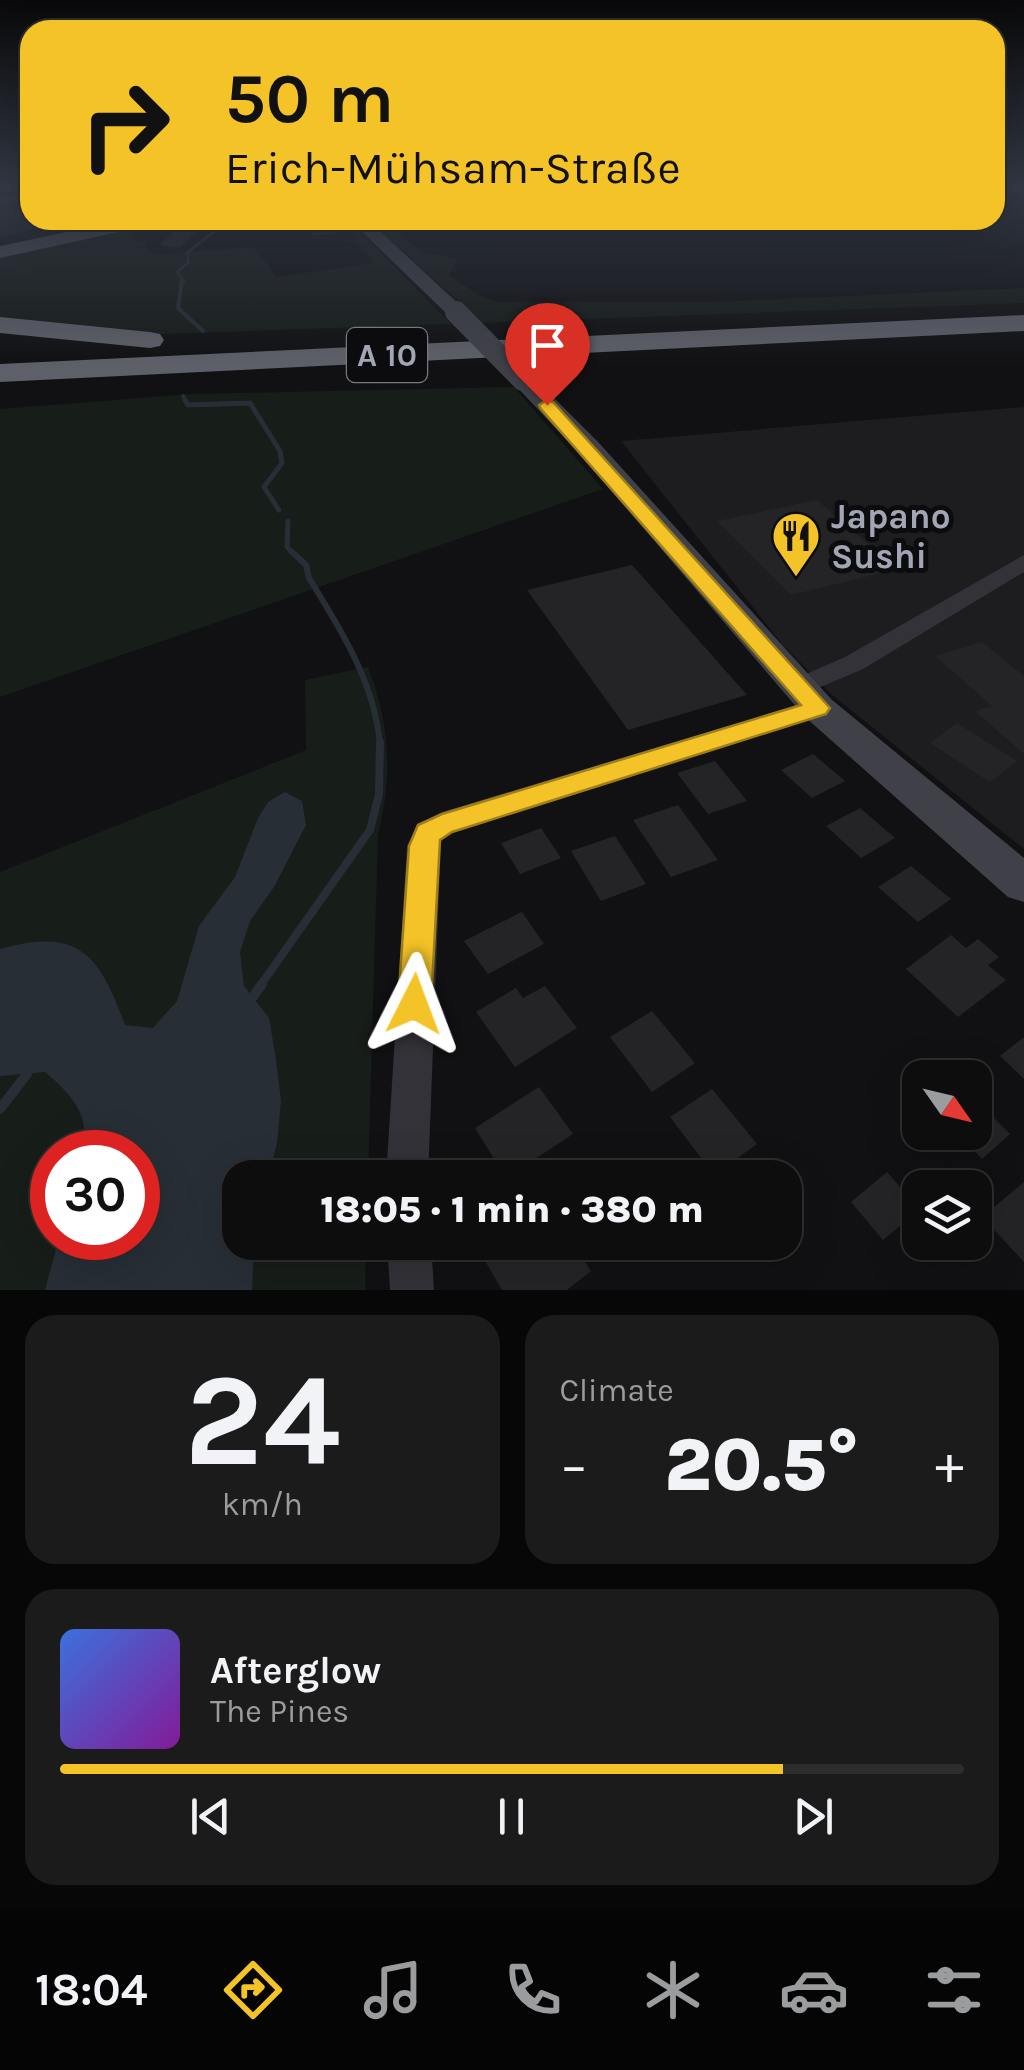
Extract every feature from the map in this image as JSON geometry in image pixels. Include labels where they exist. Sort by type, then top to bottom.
[{"type":"highway","name":"A 10","points":[[0,373],[768,330],[1024,311]]},
{"type":"highway","points":[[0,348],[579,322],[768,330]]},
{"type":"highway","name":"A 10","points":[[0,361],[1024,323]]},
{"type":"highway","points":[[0,325],[150,340]]},
{"type":"highway","points":[[0,388],[593,356],[768,330]]},
{"type":"street","points":[[386,246],[589,448],[807,698],[1024,884]]},
{"type":"street","points":[[408,1160],[423,846],[428,833],[442,824],[807,698],[854,663],[1024,562]]},
{"type":"street","points":[[410,1260],[412,1290]]},
{"type":"shaded area","points":[[39,246],[145,246],[158,254],[255,247],[276,277],[374,263],[360,246],[374,246],[451,324],[135,335],[0,322],[0,254]]},
{"type":"shaded area","points":[[397,246],[414,246],[421,252],[458,258],[449,275],[480,296],[497,302],[716,302],[1024,288],[1024,303],[477,323],[465,307]]},
{"type":"shaded area","points":[[514,387],[603,489],[0,697],[0,409],[192,394]]},
{"type":"shaded area","points":[[1024,407],[1024,849],[832,695],[782,644],[621,441]]},
{"type":"shaded area","points":[[368,667],[381,708],[387,750],[386,792],[378,834],[368,1160],[222,1160],[222,1260],[366,1260],[365,1290],[0,1290],[0,872],[306,750],[305,680]]},
{"type":"shaded area","points":[[285,792],[302,801],[306,825],[274,887],[250,921],[240,952],[244,986],[269,1018],[281,1101],[272,1160],[222,1160],[222,1260],[253,1260],[252,1290],[45,1290],[53,1260],[160,1260],[160,1130],[84,1130],[71,1097],[45,1072],[0,1076],[0,949],[49,942],[82,952],[106,980],[125,1025],[153,1028],[177,1001],[199,926],[235,877],[268,802]]},
{"type":"building","points":[[817,500],[898,569],[791,595],[717,521]]},
{"type":"building","points":[[632,565],[747,695],[628,730],[527,590]]},
{"type":"building","points":[[982,642],[1024,676],[1024,754],[975,711],[992,706],[935,656]]},
{"type":"building","points":[[957,723],[1017,761],[990,782],[930,743]]},
{"type":"building","points":[[813,754],[845,781],[812,798],[781,770]]},
{"type":"building","points":[[715,761],[747,801],[708,814],[677,773]]},
{"type":"building","points":[[678,805],[718,860],[671,877],[633,820]]},
{"type":"building","points":[[860,808],[895,838],[861,858],[826,826]]},
{"type":"building","points":[[541,828],[561,858],[520,874],[501,843]]},
{"type":"building","points":[[615,836],[646,884],[601,901],[571,851]]},
{"type":"building","points":[[911,866],[951,899],[918,922],[878,887]]},
{"type":"building","points":[[522,912],[544,944],[488,974],[464,941]]},
{"type":"building","points":[[951,935],[966,948],[978,939],[999,957],[988,965],[1006,980],[958,1017],[906,969]]},
{"type":"building","points":[[545,986],[577,1028],[515,1067],[476,1012],[516,988],[523,998]]},
{"type":"building","points":[[652,1011],[695,1063],[652,1092],[610,1037]]},
{"type":"building","points":[[1024,1037],[1024,1079],[1000,1056]]},
{"type":"building","points":[[539,1087],[573,1134],[533,1160],[495,1160],[475,1128]]},
{"type":"building","points":[[712,1089],[757,1144],[735,1160],[703,1160],[670,1117]]},
{"type":"building","points":[[992,1116],[1010,1134],[982,1159],[974,1150],[992,1150]]},
{"type":"building","points":[[887,1172],[902,1189],[902,1224],[883,1240],[851,1202]]},
{"type":"building","points":[[1024,1182],[1024,1262],[992,1228],[992,1209]]},
{"type":"building","points":[[584,1260],[591,1271],[567,1290],[502,1290],[485,1261]]},
{"type":"waterway","points":[[184,282],[177,272],[188,263],[188,252],[195,246]]},
{"type":"waterway","points":[[182,280],[178,308],[203,331]]},
{"type":"waterway","points":[[183,396],[185,400]]},
{"type":"waterway","points":[[185,400],[188,405],[250,403],[280,451],[282,463],[264,487],[279,510]]},
{"type":"waterway","points":[[288,521],[287,547],[291,551]]},
{"type":"waterway","points":[[291,551],[306,565],[309,578],[355,658],[371,700],[380,745]]},
{"type":"waterway","points":[[291,551],[294,554]]},
{"type":"waterway","points":[[260,986],[370,830],[379,794],[380,745]]},
{"type":"waterway","points":[[253,997],[262,984]]},
{"type":"waterway","points":[[0,1109],[27,1074]]},
{"type":"place","name":"Japano Sushi","points":[[796,578]]},
{"type":"route","points":[[414,1004],[423,846],[428,833],[442,824],[818,708],[547,405]]}]
